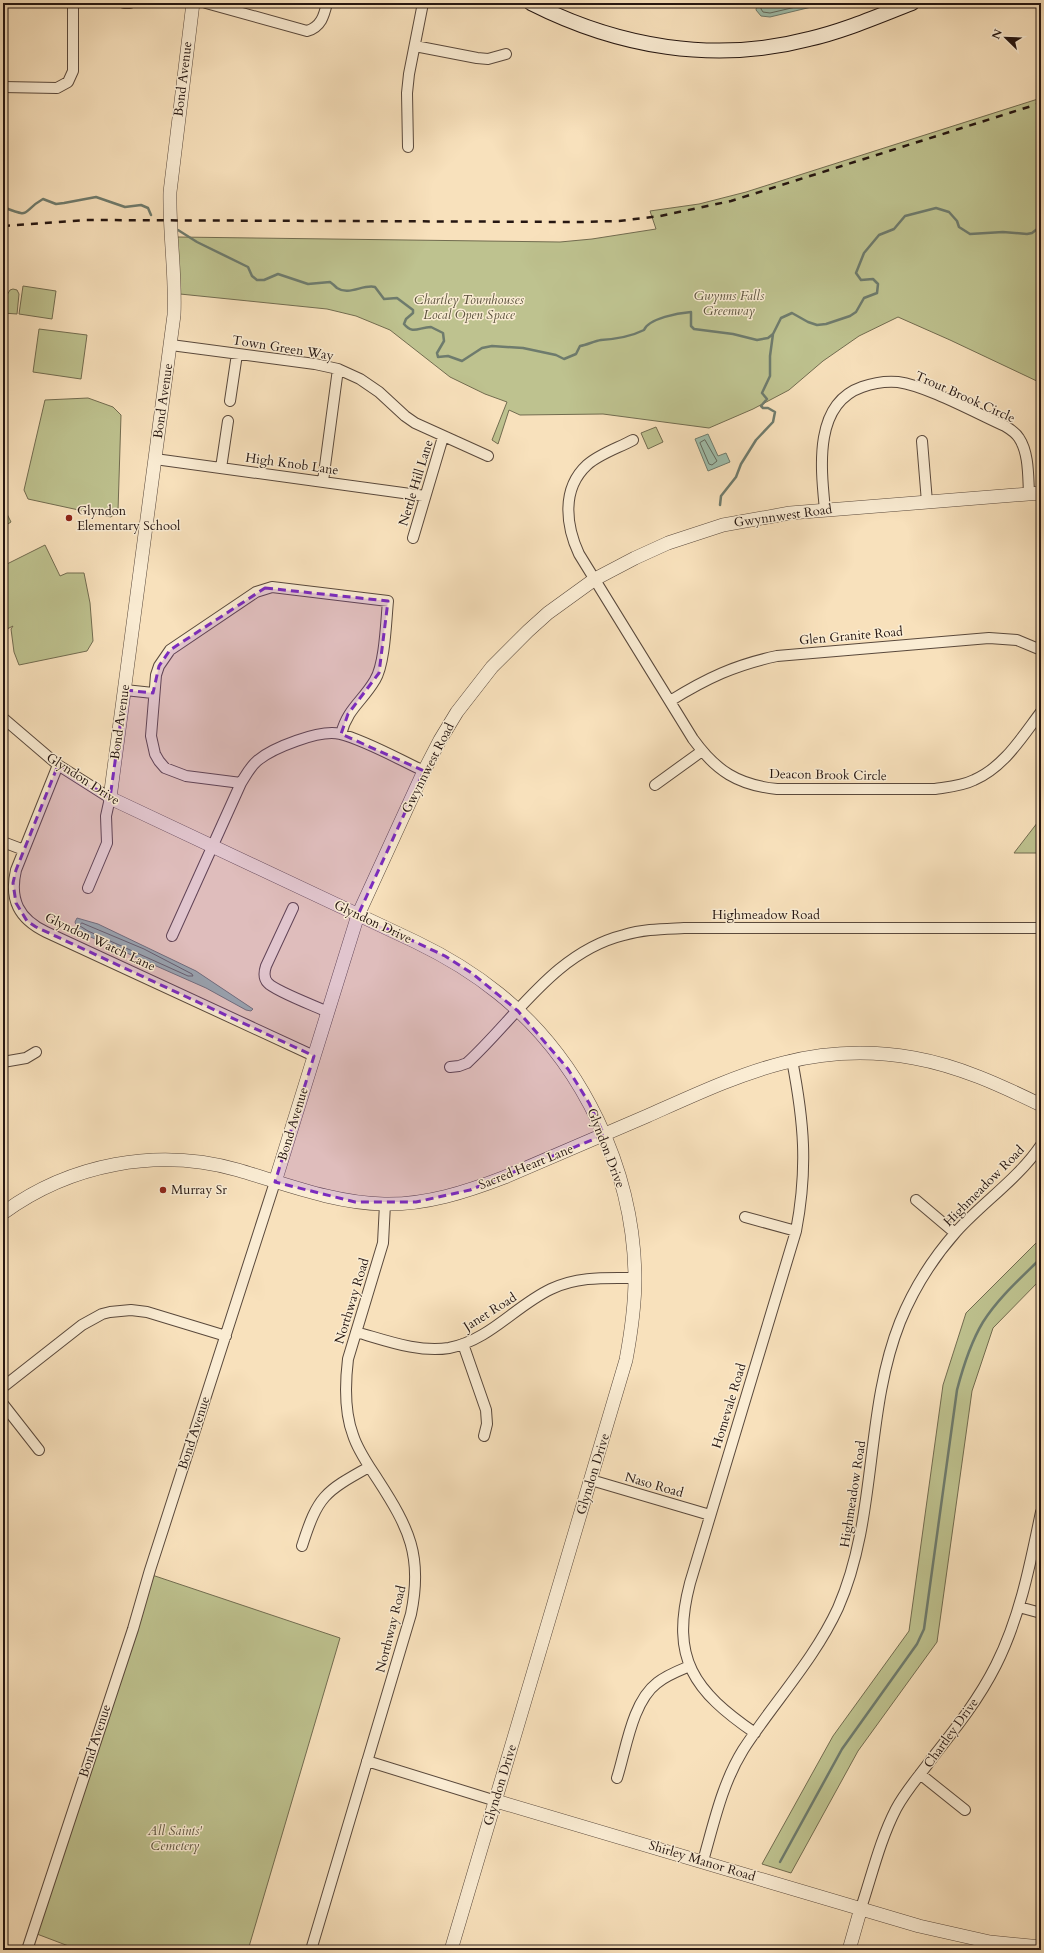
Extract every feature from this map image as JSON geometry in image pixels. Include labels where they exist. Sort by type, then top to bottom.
[{"type":"main road","points":[[531,3],[579,25],[626,40],[654,46],[700,51],[750,50],[809,40],[856,25],[912,3]]},
{"type":"street","points":[[3,88],[57,88],[68,82],[73,72],[73,3]]},
{"type":"street","points":[[124,3],[130,3]]},
{"type":"street","name":"Bond Avenue","points":[[110,798],[170,345],[175,285],[170,192],[193,3]]},
{"type":"street","points":[[206,3],[307,31],[320,24],[327,3]]},
{"type":"street","points":[[408,147],[407,94],[409,74],[423,3]]},
{"type":"street","points":[[415,46],[478,58],[493,58],[506,54]]},
{"type":"street","name":"Town Green Way","points":[[170,345],[338,369],[369,384],[405,416],[443,437],[488,456]]},
{"type":"street","points":[[230,401],[237,354]]},
{"type":"street","points":[[323,481],[338,369]]},
{"type":"street","name":"Trout Brook Circle","points":[[825,510],[822,458],[826,430],[833,412],[846,396],[856,389],[871,384],[890,382],[909,385],[933,394],[1005,426],[1013,432],[1019,438],[1023,448],[1035,493]]},
{"type":"street","points":[[221,468],[228,421]]},
{"type":"street","name":"Nettle Hill Lane","points":[[413,538],[443,437]]},
{"type":"street","name":"Deacon Brook Circle","points":[[633,440],[587,465],[574,482],[571,491],[568,515],[569,528],[579,554],[702,751],[728,776],[760,788],[777,789],[935,789],[957,786],[974,780],[990,771],[1002,761],[1041,712]]},
{"type":"street","points":[[922,441],[927,502]]},
{"type":"street","name":"High Knob Lane","points":[[155,459],[425,496]]},
{"type":"street","name":"Gwynnwest Road","points":[[358,915],[424,771],[457,712],[497,662],[548,613],[595,579],[635,558],[693,534],[759,517],[825,510],[1035,493]]},
{"type":"street","points":[[241,783],[186,776],[165,768],[159,761],[152,746],[153,693],[159,666],[170,650],[256,592],[272,587],[388,602],[379,673],[348,714],[340,734]]},
{"type":"street","name":"Glen Granite Road","points":[[670,701],[704,680],[725,671],[752,661],[777,656],[990,638],[1017,640],[1041,650]]},
{"type":"street","points":[[125,690],[153,693]]},
{"type":"street","name":"Glyndon Drive","points":[[3,718],[58,765],[110,798],[445,956],[473,974],[518,1011],[543,1037],[568,1069],[589,1103],[604,1135],[623,1192],[629,1223],[635,1278],[631,1331],[626,1360],[451,1950]]},
{"type":"street","points":[[172,936],[241,783],[250,767],[270,752],[293,742],[324,734],[340,734],[424,771]]},
{"type":"street","points":[[655,785],[702,751]]},
{"type":"street","name":"Glyndon Watch Lane","points":[[58,765],[15,876],[13,893],[21,912],[27,921],[36,927],[314,1056]]},
{"type":"street","points":[[88,888],[107,843],[106,816],[110,798]]},
{"type":"street","points":[[3,842],[24,850]]},
{"type":"street","points":[[293,908],[266,966],[264,972],[265,979],[273,987],[328,1012]]},
{"type":"street","name":"Bond Avenue","points":[[27,1950],[133,1630],[150,1570],[275,1182],[358,915]]},
{"type":"street","name":"Highmeadow Road","points":[[450,1067],[467,1063],[544,982],[574,958],[606,940],[642,931],[684,928],[1041,928]]},
{"type":"street","points":[[3,1062],[26,1058],[36,1052]]},
{"type":"street","name":"Sacred Heart Lane","points":[[3,1213],[28,1196],[61,1180],[93,1169],[137,1161],[198,1162],[237,1170],[330,1197],[385,1204],[416,1202],[470,1190],[604,1135],[747,1073],[792,1060],[830,1054],[857,1053],[914,1058],[973,1074],[1041,1105]]},
{"type":"street","name":"Homevale Road","points":[[755,1733],[715,1703],[697,1680],[690,1666],[684,1630],[685,1602],[796,1231],[803,1182],[804,1132],[802,1110],[792,1060]]},
{"type":"street","name":"Highmeadow Road","points":[[703,1861],[726,1785],[743,1751],[819,1643],[841,1599],[861,1538],[882,1389],[892,1346],[900,1322],[920,1282],[955,1233],[1019,1172],[1041,1145]]},
{"type":"street","points":[[916,1200],[955,1233]]},
{"type":"street","name":"Northway Road","points":[[311,1950],[411,1614],[416,1580],[412,1546],[408,1531],[353,1435],[347,1407],[346,1376],[348,1359],[383,1243],[385,1204]]},
{"type":"street","points":[[745,1217],[796,1231]]},
{"type":"street","name":"Janet Road","points":[[356,1332],[418,1348],[448,1348],[463,1344],[490,1330],[535,1298],[556,1286],[583,1279],[635,1278]]},
{"type":"street","points":[[3,1387],[82,1325],[102,1314],[110,1312],[131,1310],[147,1312],[226,1336]]},
{"type":"street","points":[[463,1344],[486,1410],[487,1424],[484,1436]]},
{"type":"street","points":[[3,1404],[38,1450]]},
{"type":"street","points":[[302,1546],[311,1518],[324,1496],[339,1484],[370,1467]]},
{"type":"street","name":"Naso Road","points":[[591,1480],[710,1515]]},
{"type":"street","name":"Chartley Drive","points":[[850,1950],[861,1908],[889,1825],[896,1809],[920,1774],[963,1719],[980,1694],[1007,1642],[1028,1576],[1041,1512]]},
{"type":"street","points":[[1019,1607],[1041,1613]]},
{"type":"street","points":[[617,1778],[635,1717],[646,1693],[656,1683],[669,1674],[690,1666]]},
{"type":"street","name":"Shirley Manor Road","points":[[367,1762],[960,1936],[1041,1947]]},
{"type":"street","points":[[920,1774],[965,1810]]},
{"type":"highlighted area","points":[[265,588],[388,601],[379,673],[348,714],[341,734],[424,771],[358,915],[445,956],[473,974],[518,1011],[568,1069],[589,1103],[604,1135],[470,1190],[416,1202],[355,1202],[275,1182],[314,1056],[36,927],[27,921],[16,903],[13,883],[16,870],[58,765],[110,798],[125,690],[153,693],[159,666],[170,650]]},
{"type":"green space","name":"Gwynns Falls Greenway","points":[[1041,98],[1041,383],[898,317],[859,336],[823,361],[789,390],[753,409],[709,428],[603,414],[520,415],[509,410],[498,444],[492,440],[507,402],[485,394],[450,377],[390,330],[356,316],[327,309],[180,294],[177,237],[560,242],[592,239],[656,229],[650,211],[699,204],[746,192]]},
{"type":"green space","points":[[23,286],[56,291],[52,319],[19,314]]},
{"type":"green space","points":[[10,290],[17,290],[19,294],[17,314],[3,313],[3,294],[7,295]]},
{"type":"green space","points":[[39,329],[87,335],[81,379],[33,372]]},
{"type":"green space","points":[[88,398],[113,407],[121,415],[118,511],[111,517],[28,499],[24,490],[45,400]]},
{"type":"green space","points":[[656,427],[663,442],[648,449],[641,433]]},
{"type":"green space","points":[[3,506],[11,522],[3,527]]},
{"type":"green space","points":[[45,545],[60,576],[67,573],[84,573],[90,603],[93,641],[87,651],[19,665],[14,652],[11,629],[13,626],[3,631],[3,566]]},
{"type":"green space","points":[[1041,818],[1041,853],[1014,853]]},
{"type":"green space","points":[[1041,1238],[1041,1279],[993,1328],[972,1391],[937,1642],[858,1751],[791,1873],[762,1864],[833,1736],[909,1631],[943,1385],[966,1313]]},
{"type":"green space","name":"All Saints' Cemetery","points":[[152,1575],[340,1638],[248,1950],[79,1950],[37,1934]]},
{"type":"water","points":[[757,3],[828,3],[770,17],[761,16],[756,10]]},
{"type":"water","points":[[708,434],[718,456],[726,453],[730,462],[708,471],[695,439]]},
{"type":"water","points":[[77,918],[98,924],[196,971],[253,1009],[251,1011],[246,1010],[206,988],[86,935],[77,928],[75,922]]},
{"type":"waterway","points":[[3,207],[23,213],[43,199],[56,204],[96,197],[125,207],[141,205],[148,208],[151,215]]},
{"type":"waterway","points":[[178,230],[197,242],[248,267],[252,276],[257,280],[264,280],[278,274],[308,284],[330,282],[337,288],[346,291],[366,287],[375,287],[384,299],[397,298],[413,310],[413,313],[406,319],[404,324],[407,327],[413,330],[431,327],[443,333],[444,341],[437,353],[438,357],[448,356],[462,361],[482,348],[492,346],[523,348],[556,355],[564,359],[576,354],[580,346],[598,341],[628,336],[644,330],[652,322],[658,319],[691,312],[691,326],[694,329],[733,334],[757,340],[768,338],[773,334],[781,318],[792,313],[817,325],[826,324],[850,316],[856,312],[864,298],[877,293],[878,284],[873,279],[861,280],[856,273],[864,253],[879,235],[894,229],[905,216],[936,208],[949,212],[957,221],[959,227],[970,234],[1003,232],[1027,234],[1032,233],[1041,226]]},
{"type":"waterway","points":[[720,505],[721,496],[736,477],[741,464],[756,440],[773,422],[775,412],[761,406],[767,399],[762,393],[770,376],[770,356],[773,334]]},
{"type":"waterway","points":[[780,1862],[842,1749],[917,1644],[924,1629],[957,1390],[962,1372],[975,1338],[989,1313],[1010,1288],[1041,1258]]},
{"type":"railway","points":[[3,226],[85,220],[619,221],[660,216],[731,201],[1041,103]]},
{"type":"place","name":"Glyndon Elementary School","points":[[69,518]]},
{"type":"place","name":"Murray Sr","points":[[163,1190]]},
{"type":"park label","name":"Chartley Townhouses Local Open Space","points":[[469,308]]}]
